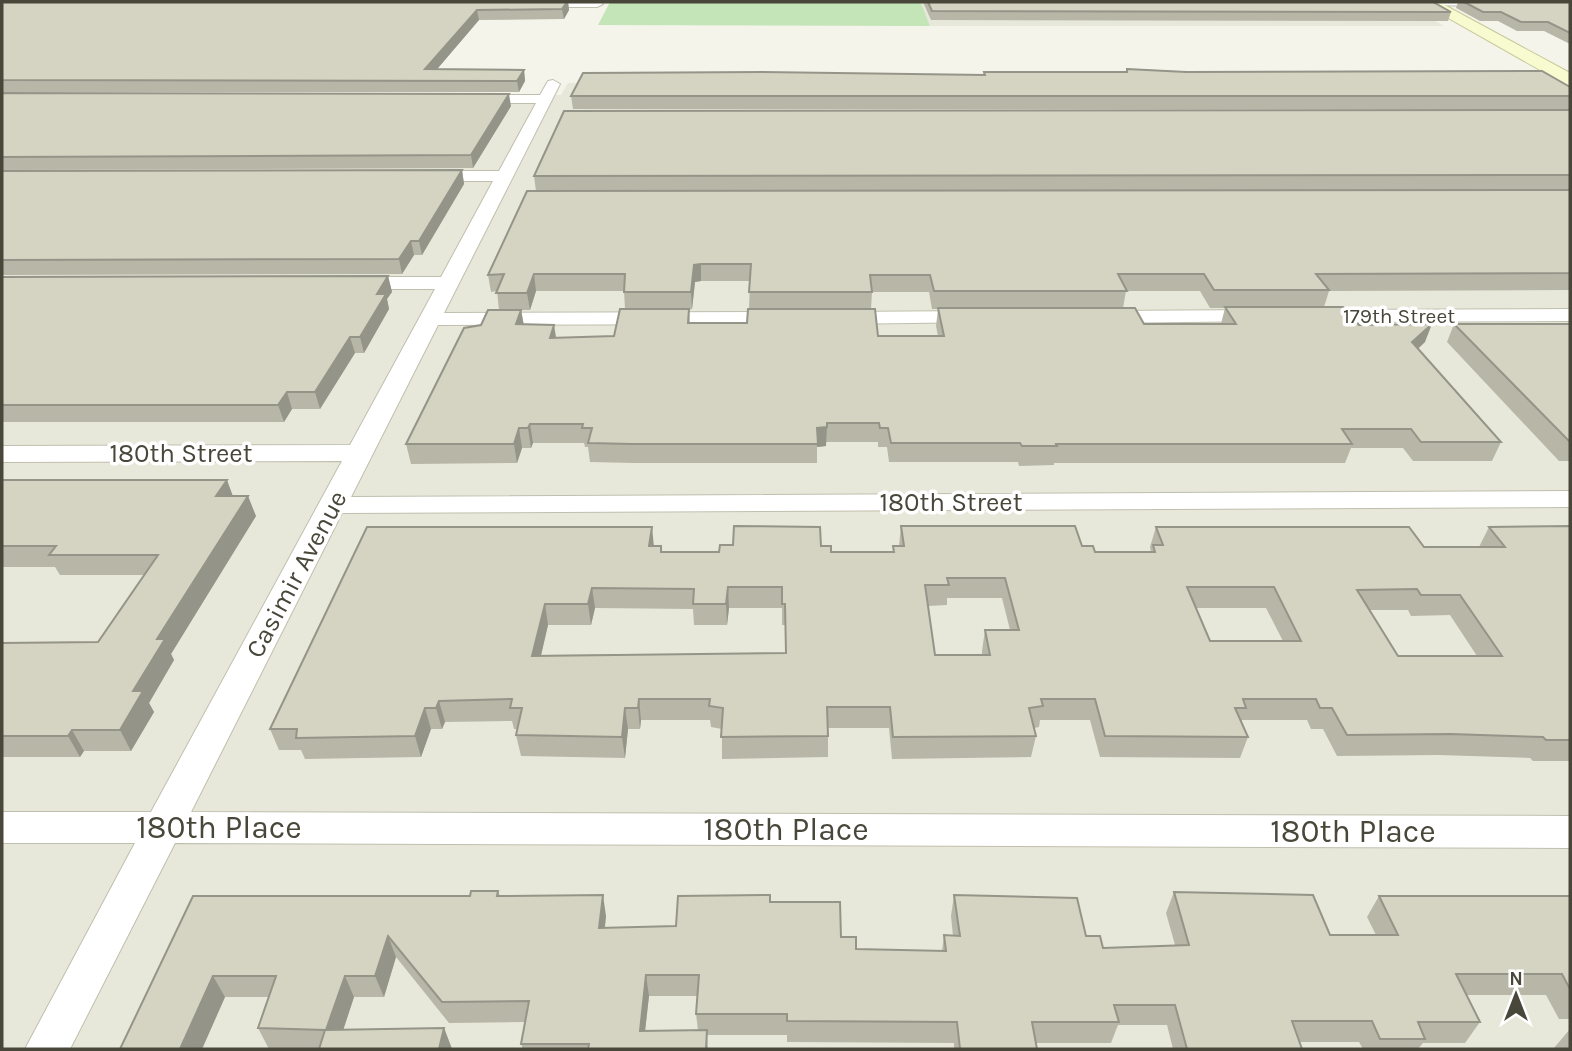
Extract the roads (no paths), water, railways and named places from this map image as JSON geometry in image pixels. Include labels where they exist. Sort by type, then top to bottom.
[{"type":"main road","points":[[1429,2],[1570,81]]},
{"type":"street","points":[[1356,2],[1570,3]]},
{"type":"street","points":[[514,4],[595,6]]},
{"type":"street","name":"Casimir Avenue","points":[[47,1049],[449,283],[502,191],[546,104],[462,99]]},
{"type":"street","points":[[407,176],[502,191]]},
{"type":"street","points":[[337,283],[449,283]]},
{"type":"street","name":"179th Street","points":[[1084,317],[1570,315]]},
{"type":"street","points":[[430,319],[1000,317]]},
{"type":"street","name":"180th Street","points":[[2,454],[360,453]]},
{"type":"street","name":"180th Street","points":[[332,505],[1570,499]]},
{"type":"street","name":"180th Place","points":[[2,827],[1570,832]]}]
